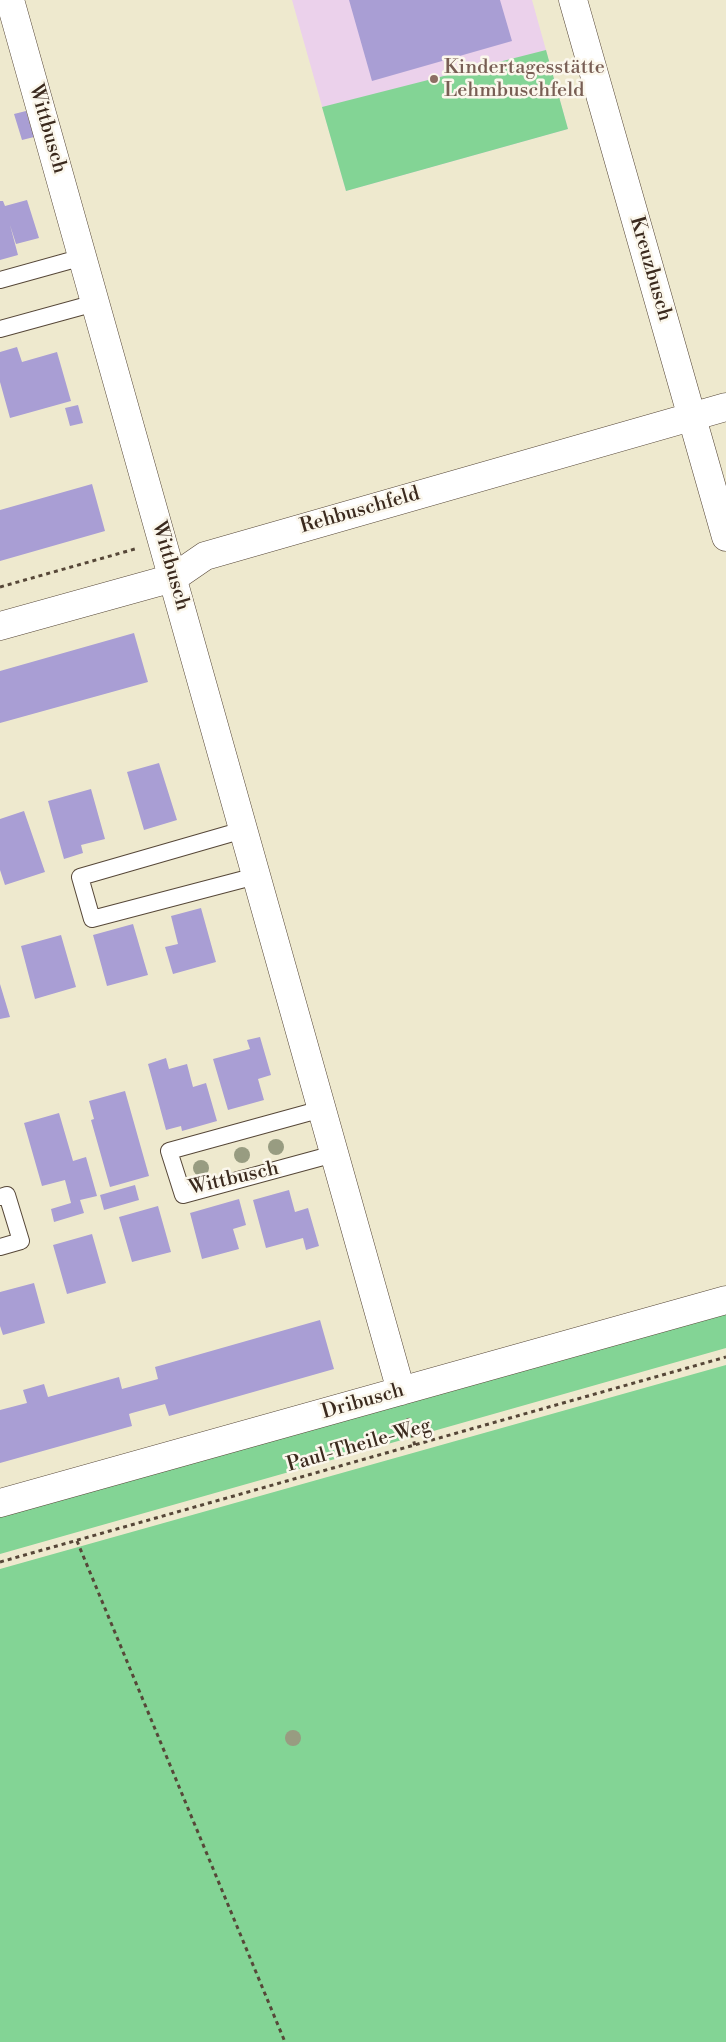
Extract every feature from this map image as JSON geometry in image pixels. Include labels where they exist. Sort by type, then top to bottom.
[{"type":"street","name":"Kreuzbusch","points":[[573,0],[726,538]]},
{"type":"street","name":"Wittbusch","points":[[9,2],[96,303],[401,1391]]},
{"type":"street","name":"Rehbuschfeld","points":[[0,626],[173,578],[205,556],[726,407]]},
{"type":"street","name":"Dribusch","points":[[0,1503],[726,1300]]},
{"type":"lane","points":[[0,280],[83,257]]},
{"type":"lane","points":[[0,329],[96,303]]},
{"type":"lane","points":[[244,830],[80,877],[92,918],[256,876]]},
{"type":"lane","name":"Wittbusch","points":[[322,1109],[170,1151],[183,1195],[334,1154]]},
{"type":"lane","points":[[0,1197],[7,1195],[21,1241],[0,1247]]},
{"type":"path","points":[[0,587],[162,541]]},
{"type":"path","name":"Paul-Theile-Weg","points":[[0,1562],[726,1357]]},
{"type":"path","points":[[77,1541],[285,2042]]},
{"type":"shaded area","name":"Kindertagesstätte Lehmbuschfeld","points":[[292,0],[532,0],[568,129],[346,191]]},
{"type":"green space","points":[[546,50],[568,129],[346,191],[322,107]]},
{"type":"green space","points":[[726,1314],[726,1348],[0,1554],[0,1517]]},
{"type":"green space","points":[[726,1365],[726,2042],[0,2042],[0,1569]]},
{"type":"building","points":[[349,0],[500,0],[512,41],[372,81]]},
{"type":"building","points":[[26,111],[34,137],[22,140],[14,114]]},
{"type":"building","points":[[27,200],[39,238],[16,244],[10,225],[18,255],[0,260],[0,201],[3,201],[5,206]]},
{"type":"building","points":[[17,347],[22,362],[57,352],[71,401],[10,418],[0,382],[0,352]]},
{"type":"building","points":[[78,405],[83,423],[70,426],[65,408]]},
{"type":"building","points":[[92,484],[105,531],[0,561],[0,510]]},
{"type":"building","points":[[134,633],[148,682],[0,723],[0,671]]},
{"type":"building","points":[[159,763],[177,820],[144,830],[127,772]]},
{"type":"building","points":[[91,789],[105,839],[81,845],[83,853],[64,859],[48,801]]},
{"type":"building","points":[[24,811],[45,872],[5,885],[0,870],[0,819]]},
{"type":"building","points":[[201,908],[216,962],[173,974],[165,947],[178,944],[171,916]]},
{"type":"building","points":[[133,924],[148,975],[107,986],[93,935]]},
{"type":"building","points":[[61,935],[76,987],[35,999],[21,946]]},
{"type":"building","points":[[0,984],[10,1017],[0,1019]]},
{"type":"building","points":[[260,1037],[271,1075],[258,1079],[264,1100],[228,1110],[213,1059],[250,1049],[247,1040]]},
{"type":"building","points":[[166,1058],[169,1069],[187,1064],[193,1087],[206,1083],[217,1121],[182,1131],[181,1126],[166,1130],[148,1064]]},
{"type":"building","points":[[125,1091],[149,1176],[110,1187],[91,1120],[94,1119],[89,1101]]},
{"type":"building","points":[[59,1113],[73,1161],[86,1157],[97,1196],[80,1200],[84,1213],[54,1222],[51,1209],[71,1203],[65,1180],[42,1186],[24,1123]]},
{"type":"building","points":[[135,1185],[139,1200],[104,1210],[100,1195]]},
{"type":"building","points":[[289,1190],[295,1212],[308,1208],[319,1246],[306,1250],[303,1238],[266,1248],[253,1200]]},
{"type":"building","points":[[239,1199],[246,1225],[233,1229],[239,1249],[202,1259],[190,1213]]},
{"type":"building","points":[[158,1206],[171,1252],[132,1262],[119,1217]]},
{"type":"building","points":[[92,1234],[106,1283],[67,1294],[53,1245]]},
{"type":"building","points":[[34,1283],[45,1323],[3,1335],[0,1326],[0,1292]]},
{"type":"building","points":[[320,1320],[334,1369],[169,1416],[165,1404],[132,1413],[129,1414],[132,1426],[0,1463],[0,1410],[27,1403],[23,1390],[44,1384],[48,1397],[119,1377],[122,1389],[158,1379],[155,1367]]},
{"type":"place","name":"Kindertagesstätte Lehmbuschfeld","points":[[434,79]]}]
